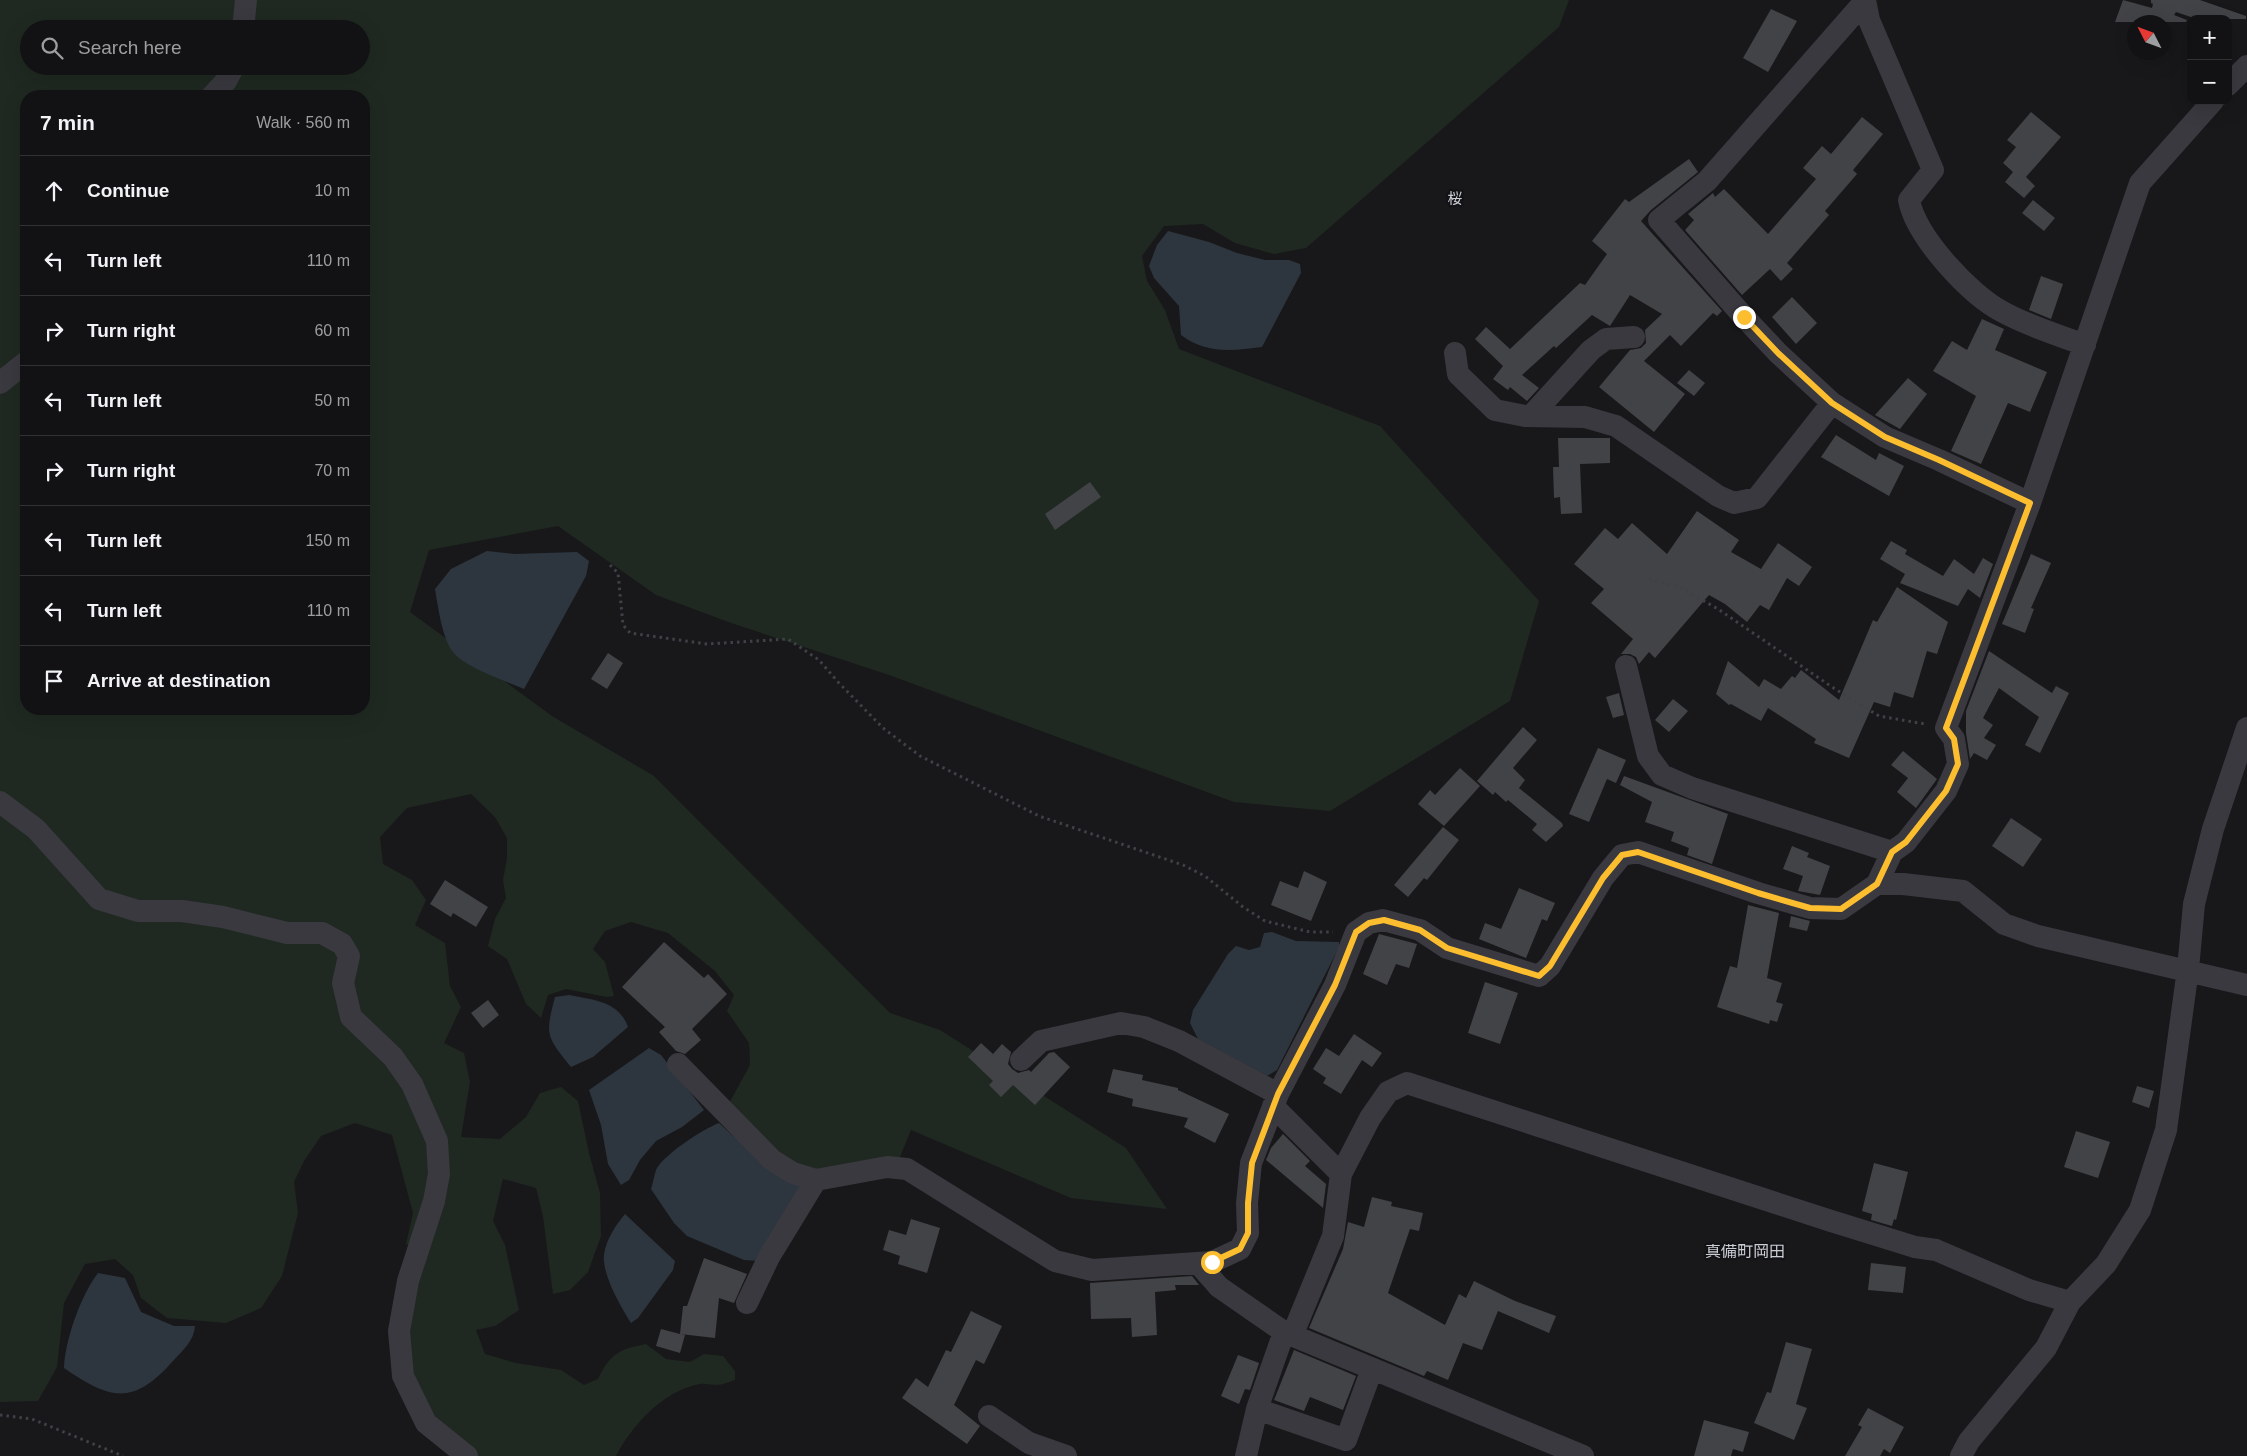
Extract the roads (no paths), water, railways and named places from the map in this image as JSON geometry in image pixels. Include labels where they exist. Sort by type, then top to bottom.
[{"type":"street","points":[[244,20],[246,0]]},
{"type":"street","points":[[1865,0],[1869,20],[1933,170],[1908,200],[1911,212],[1928,239],[1958,277],[2002,312],[2085,345]]},
{"type":"street","points":[[1865,0],[1707,181],[1659,220],[1751,324],[1832,403],[1885,437],[2030,503]]},
{"type":"street","points":[[2232,81],[2247,66]]},
{"type":"street","points":[[218,90],[229,75]]},
{"type":"street","points":[[678,1064],[772,1160],[794,1173],[816,1180],[887,1167],[907,1169],[1056,1261],[1092,1270],[1212,1262],[1240,1249],[1248,1233],[1248,1203],[1252,1163],[1275,1100],[1335,985],[1356,932],[1369,923],[1384,920],[1420,930],[1447,948],[1539,976],[1550,966],[1603,878],[1622,855],[1638,852],[1758,893],[1810,908],[1841,909],[1877,884],[1892,852],[1906,842],[1946,791],[1958,764],[1954,739],[1946,728],[2030,503],[2140,183],[2209,105]]},
{"type":"street","points":[[1531,416],[1591,350],[1606,339],[1634,337]]},
{"type":"street","points":[[1456,354],[1458,374],[1495,410],[1531,416],[1585,417],[1616,426],[1718,496],[1734,503],[1757,498],[1832,403]]},
{"type":"street","points":[[0,383],[20,367]]},
{"type":"street","points":[[1626,666],[1648,756],[1662,775],[1692,788],[1892,852]]},
{"type":"street","points":[[1962,1456],[1968,1441],[2046,1348],[2070,1302],[2106,1264],[2140,1210],[2166,1130],[2188,969],[2194,904],[2213,829],[2247,728]]},
{"type":"street","points":[[0,802],[36,829],[99,899],[138,911],[182,911],[223,917],[287,933],[322,933],[342,944],[349,956],[343,983],[351,1017],[393,1057],[412,1084],[437,1141],[439,1174],[434,1201],[408,1281],[399,1331],[403,1376],[426,1423],[466,1456]]},
{"type":"street","points":[[1877,884],[1903,884],[1962,891],[2004,924],[2038,936],[2188,969],[2247,985]]},
{"type":"street","points":[[1021,1060],[1041,1041],[1121,1023],[1144,1027],[1180,1041],[1275,1100],[1341,1174]]},
{"type":"street","points":[[1246,1456],[1256,1409],[1333,1236],[1341,1174],[1370,1118],[1388,1092],[1407,1083],[1828,1220],[1915,1247],[1936,1250],[2029,1290],[2070,1302]]},
{"type":"street","points":[[747,1303],[769,1257],[816,1180]]},
{"type":"street","points":[[1198,1263],[1219,1287],[1288,1334],[1583,1456]]},
{"type":"street","points":[[1256,1409],[1346,1440],[1372,1370]]},
{"type":"street","points":[[989,1416],[1029,1444],[1066,1456]]},
{"type":"district","name":"桜","points":[[1455,198]]},
{"type":"district","name":"真備町岡田","points":[[1745,1251]]}]
